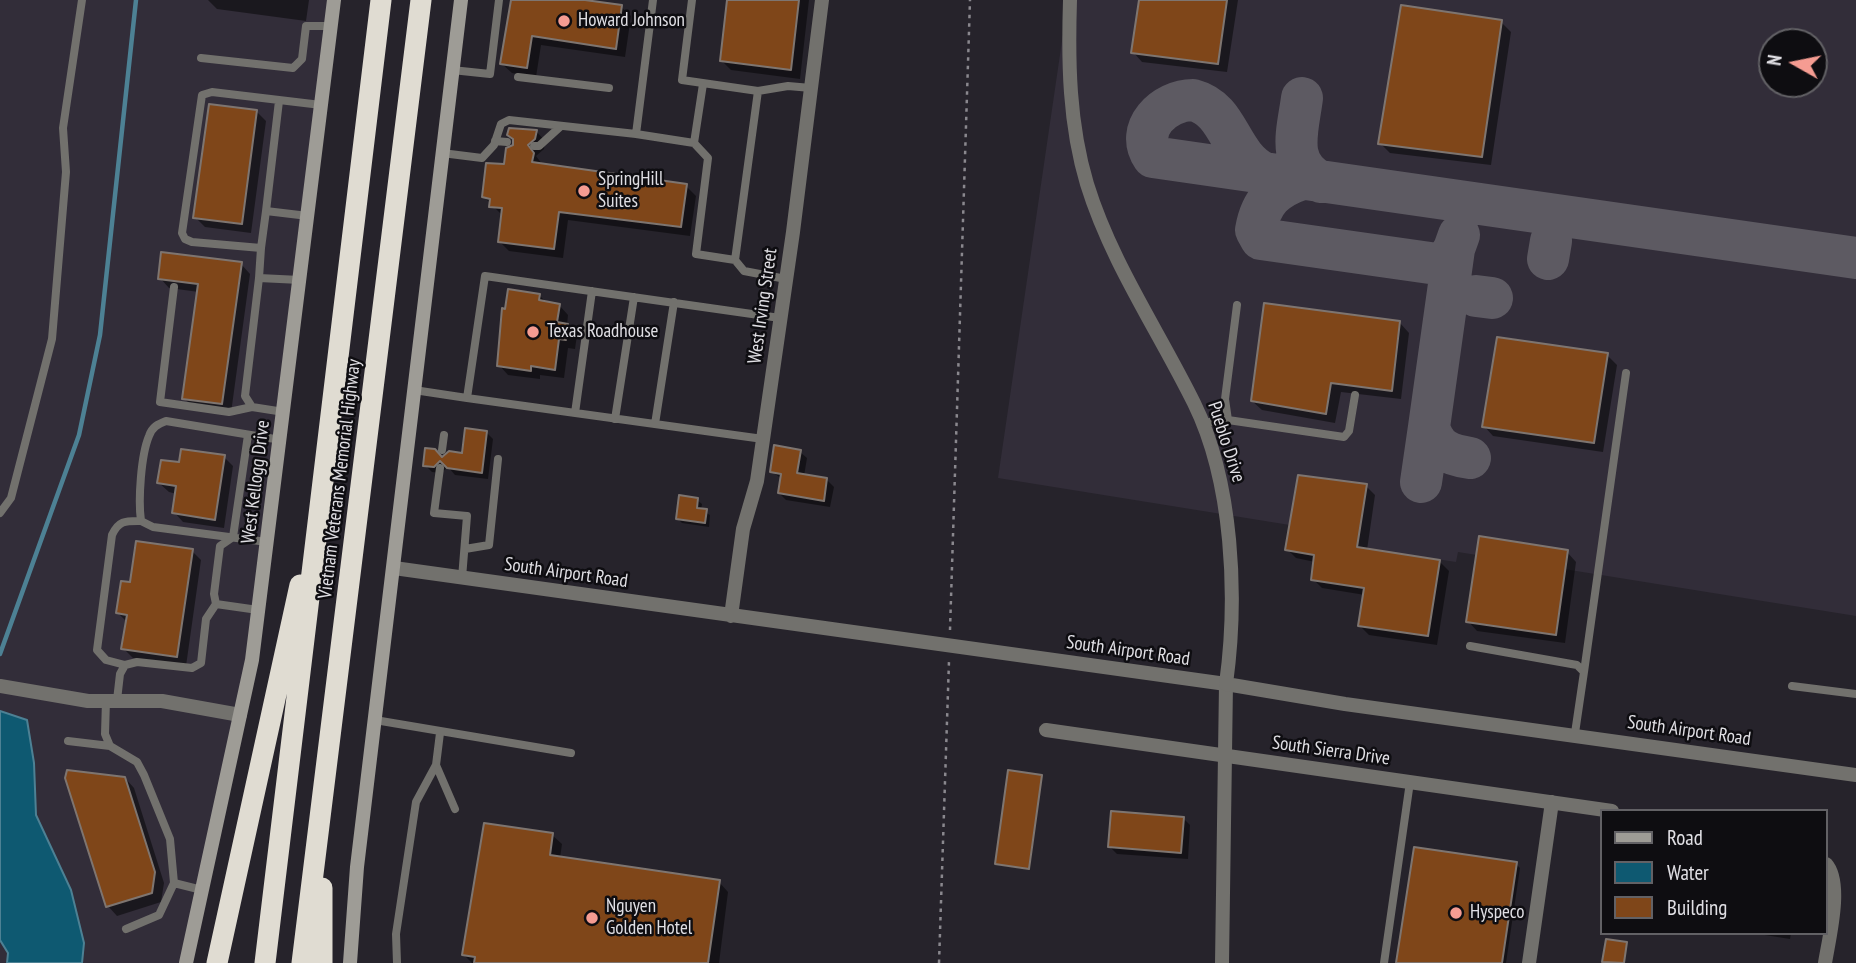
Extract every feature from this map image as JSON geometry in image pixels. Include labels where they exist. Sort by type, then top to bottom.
[{"type":"highway","name":"Vietnam Veterans Memorial Highway","points":[[265,963],[382,0]]},
{"type":"highway","name":"Vietnam Veterans Memorial Highway","points":[[302,963],[421,0]]},
{"type":"highway","points":[[216,963],[328,456]]},
{"type":"highway","points":[[321,819],[322,963]]},
{"type":"main road","name":"West Kellogg Drive","points":[[186,963],[240,715],[258,610],[334,0]]},
{"type":"main road","points":[[350,963],[357,867],[461,0]]},
{"type":"street","name":"West Irving Street","points":[[730,616],[743,529],[757,481],[822,0]]},
{"type":"street","name":"Pueblo Drive","points":[[1070,0],[1072,104],[1076,142],[1087,184],[1111,245],[1195,405],[1222,488],[1231,567],[1226,684],[1222,963]]},
{"type":"street","name":"South Airport Road","points":[[394,568],[1226,684],[1345,704],[1575,733],[1856,775]]},
{"type":"street","points":[[0,686],[88,701],[162,701],[240,715]]},
{"type":"street","name":"South Sierra Drive","points":[[1046,730],[1601,809]]},
{"type":"street","points":[[1529,963],[1552,802]]},
{"type":"street","points":[[1825,963],[1834,894],[1829,867]]},
{"type":"lane","points":[[0,513],[11,498],[52,339],[66,172],[63,128],[82,0]]},
{"type":"lane","points":[[452,70],[494,74],[499,0]]},
{"type":"lane","points":[[636,134],[653,0]]},
{"type":"lane","points":[[692,0],[682,80],[758,91],[788,86],[811,88]]},
{"type":"lane","points":[[201,58],[293,68],[302,59],[306,26],[331,26]]},
{"type":"lane","points":[[518,77],[609,88]]},
{"type":"lane","points":[[694,143],[702,84]]},
{"type":"lane","points":[[735,260],[758,91]]},
{"type":"lane","points":[[261,248],[185,239],[182,233],[202,95],[212,92],[321,105]]},
{"type":"lane","points":[[252,407],[245,396],[279,101]]},
{"type":"lane","points":[[442,153],[482,158],[495,141],[501,124],[509,120],[694,143],[708,158],[696,254],[735,260],[744,271],[786,279]]},
{"type":"lane","points":[[534,146],[538,146],[561,126]]},
{"type":"lane","points":[[495,141],[507,142]]},
{"type":"lane","points":[[266,211],[308,216]]},
{"type":"lane","points":[[467,398],[485,276],[780,318]]},
{"type":"lane","points":[[259,278],[300,280]]},
{"type":"lane","points":[[174,287],[160,402],[229,412],[252,407],[284,412]]},
{"type":"lane","points":[[575,413],[592,291]]},
{"type":"lane","points":[[615,419],[634,297]]},
{"type":"lane","points":[[655,424],[674,302]]},
{"type":"lane","points":[[1228,420],[1225,399],[1237,305]]},
{"type":"lane","points":[[1575,733],[1626,373]]},
{"type":"lane","points":[[414,390],[763,439]]},
{"type":"lane","points":[[1201,423],[1228,420],[1344,437],[1349,431],[1355,395]]},
{"type":"lane","points":[[141,521],[139,502],[149,436],[156,425],[166,421],[281,440]]},
{"type":"lane","points":[[248,435],[233,537],[220,546],[214,594],[216,604],[206,619],[201,663],[192,668],[137,662],[125,665],[106,660],[97,650],[112,535],[117,525],[125,521],[141,521],[153,527],[233,537],[268,542]]},
{"type":"lane","points":[[442,450],[444,435]]},
{"type":"lane","points":[[465,549],[489,545],[498,458]]},
{"type":"lane","points":[[440,468],[435,513],[467,516],[462,578]]},
{"type":"lane","points":[[216,604],[258,610]]},
{"type":"lane","points":[[1470,646],[1577,664],[1584,672]]},
{"type":"lane","points":[[110,746],[105,734],[112,700],[125,665]]},
{"type":"lane","points":[[1792,685],[1856,694]]},
{"type":"lane","points":[[375,720],[571,753]]},
{"type":"lane","points":[[397,963],[396,934],[416,802],[436,765],[440,733]]},
{"type":"lane","points":[[68,741],[110,746],[137,762],[170,839],[174,883],[159,915],[126,929]]},
{"type":"lane","points":[[436,765],[455,809]]},
{"type":"lane","points":[[1384,963],[1410,782]]},
{"type":"lane","points":[[174,883],[202,890]]},
{"type":"path","points":[[939,963],[970,0]]},
{"type":"shaded area","points":[[0,0],[332,0],[252,660],[185,963],[0,963]]},
{"type":"shaded area","points":[[1068,0],[1856,0],[1856,616],[1458,552],[1456,562],[1357,547],[1358,536],[998,478]]},
{"type":"water","points":[[0,711],[27,720],[34,763],[36,815],[71,890],[84,943],[82,963],[7,963],[8,953],[0,940]]},
{"type":"building","name":"Howard Johnson","points":[[511,0],[585,0],[622,5],[616,49],[532,36],[527,68],[500,64]]},
{"type":"building","points":[[727,0],[799,0],[791,70],[720,61]]},
{"type":"building","points":[[1139,0],[1227,0],[1218,64],[1131,53]]},
{"type":"building","points":[[1401,5],[1502,20],[1482,157],[1378,144]]},
{"type":"building","points":[[209,104],[257,110],[242,224],[193,218]]},
{"type":"building","name":"SpringHill Suites","points":[[509,128],[537,130],[535,139],[528,145],[534,153],[532,162],[687,184],[681,227],[559,212],[554,249],[498,242],[502,208],[489,207],[490,199],[482,197],[486,163],[504,164],[506,148],[513,145],[513,139],[507,135]]},
{"type":"building","points":[[161,252],[242,262],[222,404],[182,399],[198,284],[158,279]]},
{"type":"building","name":"Texas Roadhouse","points":[[508,289],[540,294],[539,300],[560,304],[557,322],[568,324],[566,340],[559,339],[555,370],[531,366],[531,371],[497,366],[502,308],[505,309]]},
{"type":"building","points":[[1264,303],[1400,321],[1392,391],[1331,383],[1326,414],[1251,401]]},
{"type":"building","points":[[1497,337],[1608,353],[1594,443],[1482,427]]},
{"type":"building","points":[[465,428],[487,431],[482,473],[447,468],[440,461],[434,467],[423,466],[425,448],[435,449],[442,457],[449,451],[462,453]]},
{"type":"building","points":[[774,445],[801,450],[797,473],[827,478],[824,501],[778,493],[781,474],[770,472]]},
{"type":"building","points":[[181,449],[225,455],[215,520],[172,513],[176,486],[157,483],[161,460],[179,462]]},
{"type":"building","points":[[1298,475],[1367,484],[1357,547],[1440,560],[1428,636],[1358,626],[1364,588],[1311,580],[1314,555],[1285,550]]},
{"type":"building","points":[[679,495],[698,498],[697,508],[707,509],[705,523],[676,519]]},
{"type":"building","points":[[1479,536],[1568,550],[1556,635],[1466,622]]},
{"type":"building","points":[[136,541],[193,549],[177,657],[121,649],[127,615],[116,613],[121,581],[130,582]]},
{"type":"building","points":[[67,770],[125,777],[155,872],[152,893],[106,907],[65,778]]},
{"type":"building","points":[[1008,770],[1042,775],[1029,869],[995,864]]},
{"type":"building","points":[[1111,811],[1184,817],[1181,853],[1108,847]]},
{"type":"building","name":"Nguyen Golden Hotel","points":[[484,823],[553,833],[550,855],[720,880],[708,963],[474,963],[475,957],[462,955]]},
{"type":"building","name":"Hyspeco","points":[[1414,847],[1517,862],[1502,963],[1396,963]]},
{"type":"building","points":[[1606,939],[1627,942],[1624,963],[1602,962]]},
{"type":"waterway","points":[[0,654],[79,435],[100,335],[136,0]]},
{"type":"taxiway","points":[[1302,98],[1296,145],[1298,156],[1302,166],[1321,182]]},
{"type":"taxiway","points":[[1264,173],[1153,157],[1148,147],[1150,127],[1155,118],[1172,105],[1193,100],[1215,113],[1243,155],[1264,173],[1856,258]]},
{"type":"taxiway","points":[[1302,179],[1277,191],[1266,203],[1256,230],[1261,239],[1437,264],[1448,259],[1454,249]]},
{"type":"taxiway","points":[[1429,427],[1454,249],[1459,235]]},
{"type":"taxiway","points":[[1548,259],[1551,241]]},
{"type":"taxiway","points":[[1476,296],[1492,298]]},
{"type":"taxiway","points":[[1421,482],[1429,427],[1435,441],[1444,450],[1470,458]]},
{"type":"place","name":"Howard Johnson","points":[[564,21]]},
{"type":"place","name":"SpringHill Suites","points":[[584,191]]},
{"type":"place","name":"Texas Roadhouse","points":[[533,332]]},
{"type":"place","name":"Hyspeco","points":[[1456,913]]},
{"type":"place","name":"Nguyen Golden Hotel","points":[[592,918]]}]
